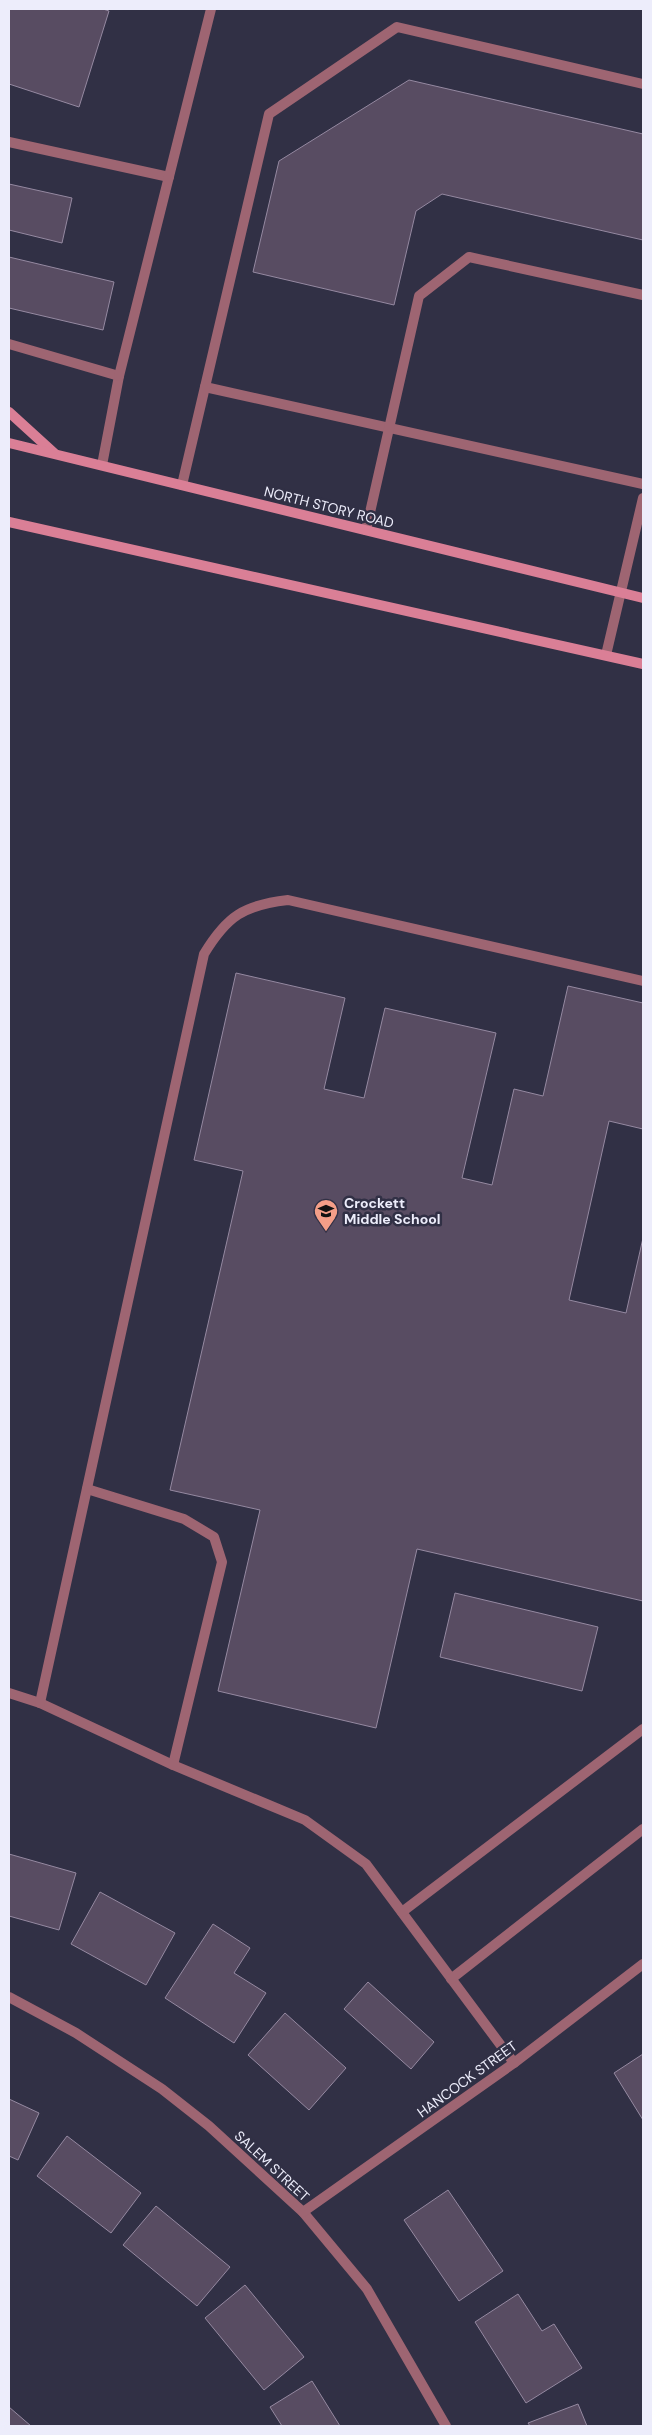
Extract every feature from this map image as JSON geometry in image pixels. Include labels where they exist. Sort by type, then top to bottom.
[{"type":"main road","points":[[9,412],[54,454]]},
{"type":"main road","name":"NORTH STORY ROAD","points":[[9,443],[643,598]]},
{"type":"main road","points":[[9,522],[643,664]]},
{"type":"street","points":[[102,465],[119,376],[211,9]]},
{"type":"street","points":[[182,485],[269,114],[397,27],[643,84]]},
{"type":"street","points":[[9,142],[169,177]]},
{"type":"street","points":[[366,530],[419,296],[469,257],[643,295]]},
{"type":"street","points":[[9,344],[119,376]]},
{"type":"street","points":[[205,387],[643,484]]},
{"type":"street","points":[[606,655],[643,498]]},
{"type":"street","points":[[40,1703],[204,954],[218,931],[238,914],[261,903],[288,900],[643,981]]},
{"type":"street","points":[[87,1488],[184,1519],[214,1537],[222,1562],[174,1765]]},
{"type":"street","points":[[9,1693],[40,1703],[174,1765],[305,1820],[366,1864],[514,2063]]},
{"type":"street","points":[[402,1912],[643,1729]]},
{"type":"street","points":[[451,1979],[643,1829]]},
{"type":"street","name":"HANCOCK STREET","points":[[303,2212],[514,2063],[643,1964]]},
{"type":"street","name":"SALEM STREET","points":[[9,1998],[76,2033],[162,2089],[209,2126],[303,2212],[367,2289],[446,2426]]},
{"type":"building","points":[[9,9],[103,9],[109,11],[79,107],[9,84]]},
{"type":"building","points":[[409,80],[643,134],[643,240],[442,194],[416,211],[394,305],[253,272],[279,161]]},
{"type":"building","points":[[9,184],[72,198],[62,243],[9,230]]},
{"type":"building","points":[[9,257],[114,282],[103,330],[9,308]]},
{"type":"building","points":[[236,973],[345,998],[324,1089],[364,1098],[385,1008],[496,1033],[462,1178],[492,1185],[514,1089],[543,1096],[568,986],[643,1003],[643,1129],[609,1121],[569,1300],[626,1313],[643,1238],[643,1601],[417,1549],[376,1728],[218,1691],[260,1510],[170,1490],[243,1171],[194,1160]]},
{"type":"building","points":[[455,1593],[598,1627],[582,1691],[440,1657]]},
{"type":"building","points":[[9,1854],[76,1873],[59,1930],[9,1916]]},
{"type":"building","points":[[100,1892],[175,1933],[146,1985],[71,1944]]},
{"type":"building","points":[[213,1924],[250,1948],[234,1973],[266,1993],[234,2043],[165,1998]]},
{"type":"building","points":[[368,1982],[434,2042],[411,2069],[344,2009]]},
{"type":"building","points":[[285,2013],[346,2068],[309,2110],[248,2055]]},
{"type":"building","points":[[643,2054],[643,2120],[614,2073]]},
{"type":"building","points":[[9,2099],[39,2113],[18,2160],[9,2156]]},
{"type":"building","points":[[67,2136],[141,2193],[111,2233],[37,2176]]},
{"type":"building","points":[[448,2190],[503,2271],[459,2301],[404,2220]]},
{"type":"building","points":[[156,2206],[230,2267],[197,2306],[123,2245]]},
{"type":"building","points":[[245,2285],[304,2357],[264,2390],[205,2318]]},
{"type":"building","points":[[518,2294],[542,2331],[554,2324],[582,2368],[526,2403],[475,2322]]},
{"type":"building","points":[[312,2381],[340,2426],[282,2426],[270,2407]]},
{"type":"building","points":[[578,2404],[587,2426],[530,2426],[528,2423]]},
{"type":"building","points":[[9,2407],[31,2426],[9,2426]]},
{"type":"place","name":"Crockett Middle School","points":[[326,1232]]}]
